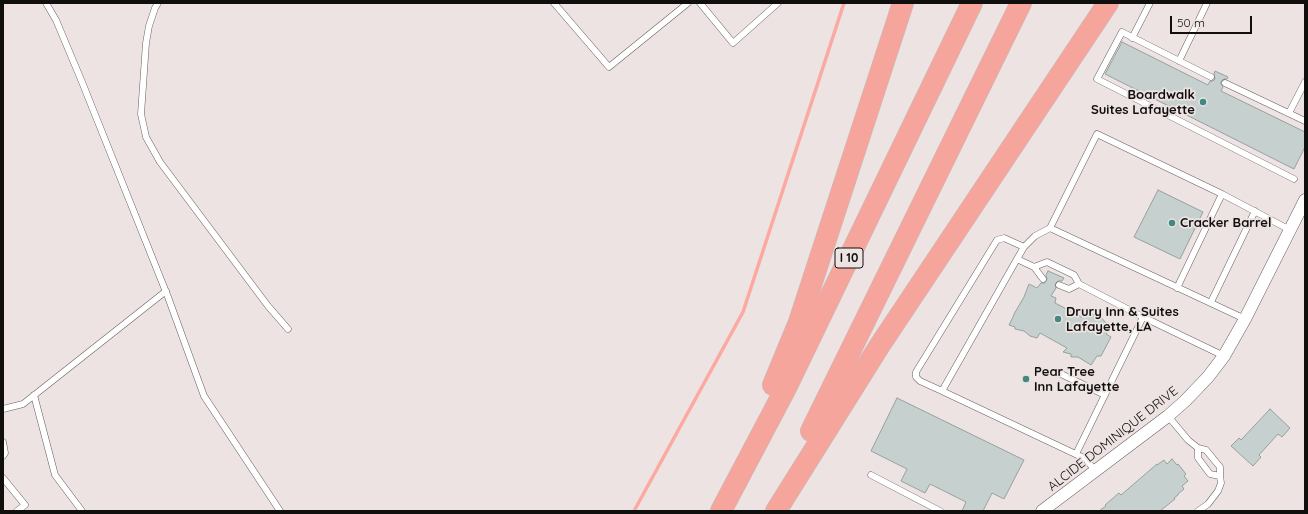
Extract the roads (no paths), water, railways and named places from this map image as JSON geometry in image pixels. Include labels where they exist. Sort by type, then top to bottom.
[{"type":"highway","points":[[717,511],[770,393],[799,322],[903,3]]},
{"type":"highway","name":"I 10","points":[[721,511],[787,386],[972,3]]},
{"type":"highway","points":[[772,511],[1021,3]]},
{"type":"highway","points":[[776,511],[880,345],[1108,3]]},
{"type":"street","name":"ALCIDE DOMINIQUE DRIVE","points":[[1042,511],[1168,416],[1208,377],[1224,356],[1245,319],[1305,200]]},
{"type":"lane","points":[[46,3],[62,34],[166,291],[204,396],[280,511]]},
{"type":"lane","points":[[158,3],[149,26],[146,43],[141,114],[146,137],[160,162],[268,306],[288,329]]},
{"type":"lane","points":[[554,3],[609,67],[688,3]]},
{"type":"lane","points":[[700,3],[733,43],[778,3]]},
{"type":"lane","points":[[1132,38],[1150,3]]},
{"type":"lane","points":[[1179,61],[1207,3]]},
{"type":"lane","points":[[1212,77],[1122,32],[1097,79],[1294,179]]},
{"type":"lane","points":[[1289,113],[1305,82]]},
{"type":"lane","points":[[1225,83],[1305,121]]},
{"type":"lane","points":[[942,390],[1024,248],[1035,236],[1050,228],[1097,134],[1222,194],[1290,230]]},
{"type":"lane","points":[[1177,288],[1222,194]]},
{"type":"lane","points":[[1211,302],[1255,211]]},
{"type":"lane","points":[[1050,228],[1245,319]]},
{"type":"lane","points":[[1024,248],[1004,238],[997,240],[916,372],[916,377],[920,382],[942,390],[1086,459],[1095,471]]},
{"type":"lane","points":[[1017,259],[1034,268],[1043,279]]},
{"type":"lane","points":[[1034,268],[1047,262],[1074,275],[1079,284],[1224,356]]},
{"type":"lane","points":[[1059,285],[1069,289],[1079,284]]},
{"type":"lane","points":[[3,409],[23,404],[166,291]]},
{"type":"lane","points":[[1076,454],[1143,317]]},
{"type":"lane","points":[[1061,374],[1105,395]]},
{"type":"lane","points":[[34,395],[55,475],[82,511]]},
{"type":"lane","points":[[1168,416],[1188,440],[1198,448],[1206,450],[1220,467],[1221,483],[1218,491],[1208,504],[1198,511]]},
{"type":"lane","points":[[3,442],[5,453],[3,456]]},
{"type":"lane","points":[[1198,448],[1198,458],[1210,474],[1220,476]]},
{"type":"lane","points":[[871,475],[940,511]]},
{"type":"lane","points":[[3,478],[25,505],[17,511]]},
{"type":"waterway","points":[[634,511],[743,312],[844,3]]},
{"type":"place","name":"Boardwalk Suites Lafayette","points":[[1203,102]]},
{"type":"place","name":"Cracker Barrel","points":[[1172,223]]},
{"type":"place","name":"Drury Inn & Suites Lafayette, LA","points":[[1058,319]]},
{"type":"place","name":"Pear Tree Inn Lafayette","points":[[1026,379]]}]
